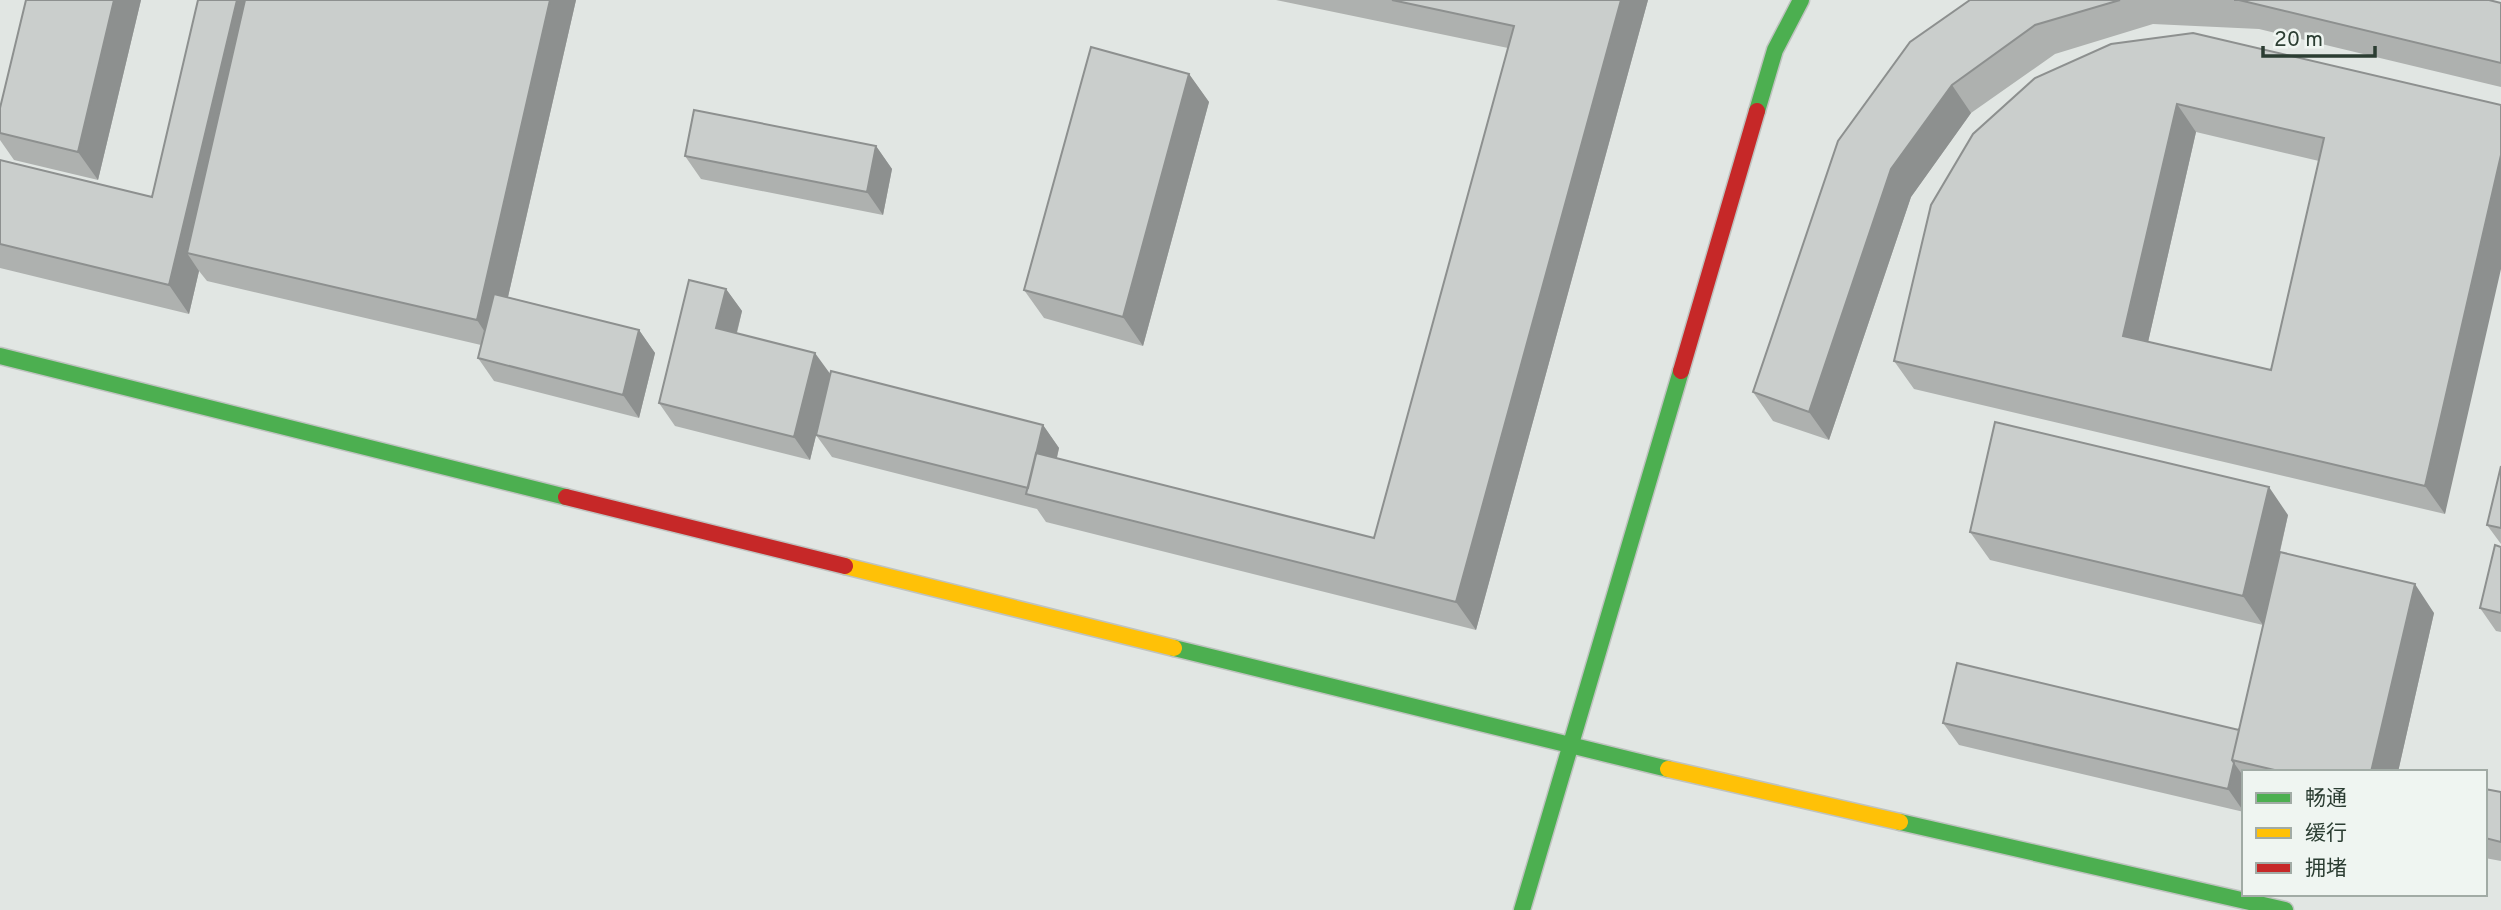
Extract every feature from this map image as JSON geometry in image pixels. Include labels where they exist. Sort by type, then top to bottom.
[{"type":"main road","points":[[1522,910],[1775,50],[1801,0]]},
{"type":"main road","points":[[0,356],[1570,747],[2284,910]]},
{"type":"building","points":[[26,0],[114,0],[78,152],[0,133],[0,108]]},
{"type":"building","points":[[198,0],[237,0],[169,285],[0,244],[0,160],[152,197]]},
{"type":"building","points":[[245,0],[550,0],[477,320],[187,253]]},
{"type":"building","points":[[1392,0],[1621,0],[1456,602],[1026,494],[1036,453],[1374,538],[1514,26]]},
{"type":"building","points":[[1970,0],[2120,0],[2035,25],[1952,85],[1891,169],[1809,412],[1753,392],[1838,141],[1910,42]]},
{"type":"building","points":[[2239,0],[2489,0],[2501,3],[2501,63]]},
{"type":"building","points":[[2193,33],[2501,105],[2501,155],[2425,486],[1894,361],[1931,205],[1973,134],[2035,78],[2111,44]],"holes":[[[2177,104],[2324,138],[2271,370],[2123,336]]]},
{"type":"building","points":[[1091,47],[1189,74],[1123,317],[1024,290]]},
{"type":"building","points":[[694,110],[876,146],[867,192],[685,156]]},
{"type":"building","points":[[689,280],[726,289],[716,328],[815,353],[794,437],[659,403]]},
{"type":"building","points":[[494,294],[639,330],[623,395],[478,358]]},
{"type":"building","points":[[831,371],[1043,425],[1028,488],[816,435]]},
{"type":"building","points":[[1995,422],[2269,487],[2243,596],[1970,532]]},
{"type":"building","points":[[2501,466],[2501,528],[2487,525]]},
{"type":"building","points":[[2495,545],[2501,547],[2501,613],[2480,608]]},
{"type":"building","points":[[2280,552],[2415,584],[2371,770],[2274,770],[2232,760]]},
{"type":"building","points":[[1957,663],[2239,730],[2228,789],[1943,723]]},
{"type":"building","points":[[2487,789],[2501,792],[2501,842],[2487,838]]},
{"type":"traffic: fast","points":[[1757,111],[1775,50],[1801,0]]},
{"type":"traffic: fast","points":[[0,356],[566,497]]},
{"type":"traffic: fast","points":[[1522,910],[1681,371]]},
{"type":"traffic: fast","points":[[1174,648],[1668,769]]},
{"type":"traffic: fast","points":[[1900,822],[2285,910]]},
{"type":"traffic: slow","points":[[845,566],[1174,648]]},
{"type":"traffic: slow","points":[[1668,769],[1900,822]]},
{"type":"traffic: jam","points":[[1681,371],[1757,111]]},
{"type":"traffic: jam","points":[[566,497],[845,566]]}]
